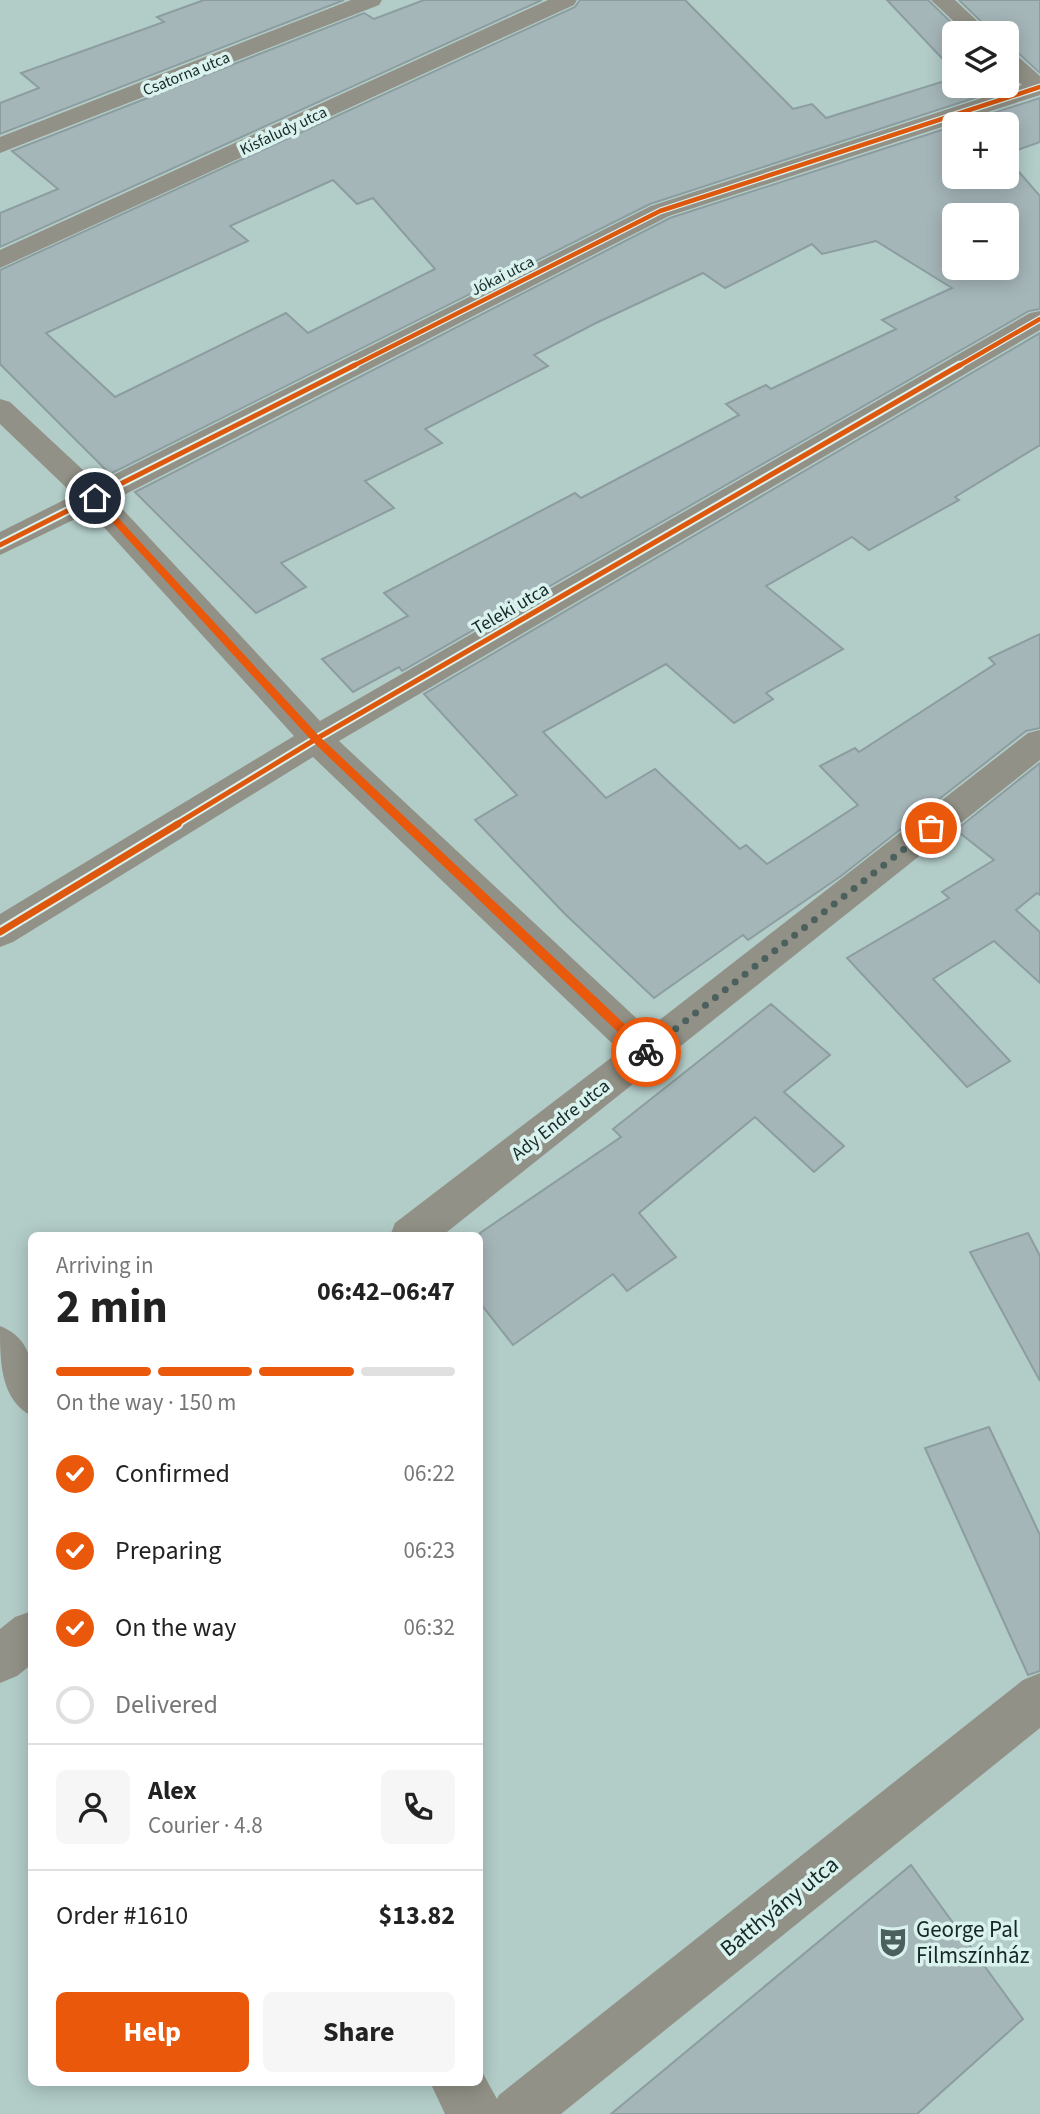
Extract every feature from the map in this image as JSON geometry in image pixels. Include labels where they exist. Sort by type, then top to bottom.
[{"type":"street","name":"Csatorna utca","points":[[0,146],[371,0]]},
{"type":"street","name":"Kisfaludy utca","points":[[0,260],[566,0]]},
{"type":"street","points":[[942,0],[966,21]]},
{"type":"street","points":[[1019,70],[1039,88]]},
{"type":"street","name":"Jókai utca","points":[[0,545],[660,211],[1039,88]]},
{"type":"street","name":"Teleki utca","points":[[0,932],[316,739],[1040,319]]},
{"type":"street","points":[[0,408],[95,498],[316,739],[647,1052]]},
{"type":"street","name":"Ady Endre utca","points":[[415,1232],[1040,742]]},
{"type":"street","points":[[0,1346],[28,1389]]},
{"type":"street","points":[[0,1659],[28,1637]]},
{"type":"street","name":"Batthyány utca","points":[[519,2114],[1040,1697]]},
{"type":"street","points":[[459,2086],[476,2114]]},
{"type":"building","points":[[204,0],[344,0],[0,134],[0,103],[39,88],[21,73],[164,22],[157,17]]},
{"type":"building","points":[[424,0],[542,0],[0,247],[0,213],[58,189],[12,151],[364,13],[374,19]]},
{"type":"building","points":[[580,0],[685,0],[793,109],[812,104],[826,118],[942,82],[942,98],[974,98],[650,204],[110,474],[0,364],[0,270],[575,7]],"holes":[[[333,180],[357,204],[373,198],[435,269],[308,333],[286,313],[115,397],[46,333],[248,241],[230,226]]]},
{"type":"building","points":[[887,0],[928,0],[950,21],[942,21],[942,58]]},
{"type":"building","points":[[959,0],[1040,0],[1040,73],[1019,54],[1019,21],[981,21]]},
{"type":"building","points":[[1040,98],[1040,142],[1019,149],[1019,112],[996,112]]},
{"type":"building","points":[[942,130],[942,189],[1019,189],[1019,172],[1040,196],[1040,309],[1029,311],[402,671],[399,667],[353,692],[322,659],[408,616],[384,593],[575,493],[581,498],[739,415],[726,404],[766,385],[771,389],[896,329],[882,320],[952,288],[876,241],[822,254],[812,244],[725,288],[703,273],[534,355],[548,366],[425,429],[442,443],[365,481],[394,508],[281,563],[306,587],[256,613],[135,492],[670,218]]},
{"type":"building","points":[[1040,333],[1040,445],[955,497],[959,500],[869,550],[852,537],[766,586],[843,649],[766,693],[773,699],[734,723],[666,664],[543,732],[606,798],[655,769],[740,849],[746,845],[767,864],[858,805],[820,766],[855,748],[859,752],[995,664],[989,658],[1040,634],[1040,728],[1026,731],[841,876],[748,940],[743,935],[654,998],[566,915],[475,820],[517,795],[424,694]]},
{"type":"building","points":[[1040,763],[1040,895],[1037,893],[1016,910],[1040,932],[1040,983],[994,941],[933,979],[1010,1061],[967,1087],[847,958],[949,898],[942,892],[994,860],[956,830]]},
{"type":"building","points":[[771,1004],[830,1055],[784,1092],[844,1146],[814,1172],[755,1117],[639,1213],[676,1257],[627,1291],[613,1274],[513,1345],[483,1307],[481,1232],[621,1137],[613,1129]]},
{"type":"building","points":[[1028,1233],[1040,1256],[1040,1381],[970,1252]]},
{"type":"building","points":[[989,1427],[1040,1535],[1040,1671],[1028,1675],[925,1448]]},
{"type":"building","name":"George Pal Filmszínház","points":[[911,1865],[1023,2019],[917,2114],[611,2114]]},
{"type":"cycle path","points":[[0,545],[660,211],[1040,87]]},
{"type":"cycle path","points":[[0,932],[316,739],[1040,319]]},
{"type":"way so far","points":[[646,1052],[931,828]]},
{"type":"place","name":"George Pal Filmszínház","points":[[893,1942]]},
{"type":"route","points":[[95,498],[316,739],[646,1052]]}]
